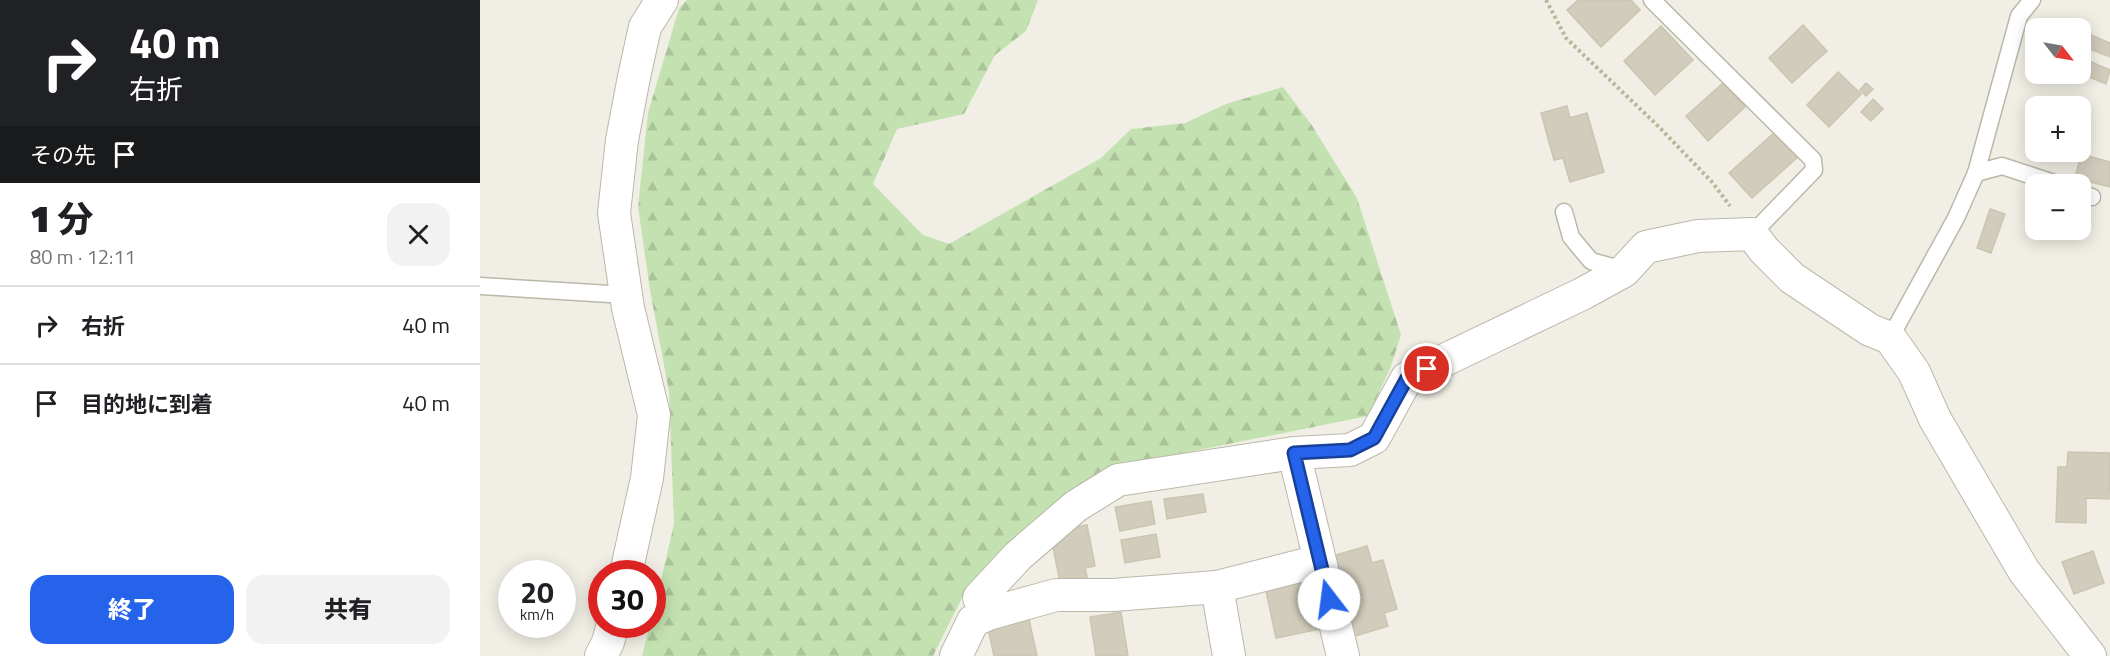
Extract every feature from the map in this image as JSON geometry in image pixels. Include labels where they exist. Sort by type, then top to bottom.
[{"type":"street","points":[[629,560],[647,478],[654,415],[626,295],[614,213],[622,140],[645,27],[662,0]]},
{"type":"street","points":[[988,614],[979,598],[1018,556],[1076,506],[1118,480],[1294,453],[1350,450],[1374,438],[1407,378],[1582,294],[1624,270],[1646,247],[1698,236],[1752,234],[1764,250],[1792,278],[1870,330],[1890,338],[1914,372],[1935,419],[2024,571],[2090,656]]},
{"type":"street","points":[[1294,453],[1343,656]]},
{"type":"street","points":[[956,656],[973,621],[988,614],[1056,596],[1113,595],[1217,587],[1319,561]]},
{"type":"street","points":[[1217,587],[1229,656]]},
{"type":"street","points":[[601,656],[609,638]]},
{"type":"lane","points":[[1652,0],[1813,160],[1814,170],[1752,234]]},
{"type":"lane","points":[[1890,338],[1956,218],[1976,173],[2019,16],[2032,0]]},
{"type":"lane","points":[[1976,173],[2002,166],[2026,174]]},
{"type":"lane","points":[[1564,212],[1571,237],[1591,261],[1624,270]]},
{"type":"lane","points":[[480,286],[626,295]]},
{"type":"path","points":[[1546,0],[1566,38],[1613,81],[1712,182],[1752,234]]},
{"type":"green space","points":[[687,0],[1038,0],[1026,31],[995,55],[964,114],[897,129],[873,184],[923,235],[949,244],[1101,158],[1131,129],[1185,123],[1226,104],[1283,87],[1311,124],[1357,198],[1401,335],[1390,369],[1368,416],[1104,469],[964,594],[933,656],[642,656],[646,638],[666,638],[666,560],[674,524],[669,392],[650,290],[638,207],[648,113],[679,8]]},
{"type":"building","points":[[1578,0],[1631,0],[1640,10],[1601,47],[1567,10]]},
{"type":"building","points":[[1803,25],[1827,51],[1792,83],[1769,58]]},
{"type":"building","points":[[1661,26],[1693,60],[1655,95],[1624,61]]},
{"type":"building","points":[[2091,35],[2110,43],[2110,57],[2091,49]]},
{"type":"building","points":[[2091,62],[2110,70],[2106,84],[2091,78]]},
{"type":"building","points":[[1838,72],[1861,94],[1829,127],[1807,105]]},
{"type":"building","points":[[1723,83],[1745,107],[1708,141],[1686,116]]},
{"type":"building","points":[[1866,83],[1873,89],[1866,96],[1860,90]]},
{"type":"building","points":[[1873,99],[1883,109],[1871,121],[1861,112]]},
{"type":"building","points":[[1567,106],[1570,118],[1587,113],[1604,172],[1570,182],[1563,158],[1554,160],[1541,113]]},
{"type":"building","points":[[1775,132],[1798,157],[1752,198],[1729,173]]},
{"type":"building","points":[[2091,157],[2110,162],[2110,187],[2091,182],[2091,174],[2076,174],[2079,162],[2091,162]]},
{"type":"building","points":[[1990,209],[2005,214],[1991,253],[1977,248]]},
{"type":"building","points":[[2068,452],[2110,453],[2109,499],[2086,498],[2086,523],[2056,522],[2058,467],[2067,467]]},
{"type":"building","points":[[1203,494],[1206,512],[1167,519],[1164,499]]},
{"type":"building","points":[[1151,501],[1155,524],[1120,531],[1115,507]]},
{"type":"building","points":[[1087,525],[1095,566],[1085,568],[1088,581],[1061,587],[1050,532]]},
{"type":"building","points":[[1156,534],[1160,557],[1125,563],[1121,540]]},
{"type":"building","points":[[1367,546],[1372,563],[1383,560],[1397,609],[1384,613],[1388,626],[1352,637],[1329,557]]},
{"type":"building","points":[[2093,551],[2104,583],[2074,594],[2062,562]]},
{"type":"building","points":[[1307,568],[1320,629],[1276,638],[1263,577]]},
{"type":"building","points":[[1027,610],[1037,656],[994,656],[986,619]]},
{"type":"building","points":[[1121,612],[1128,656],[1096,656],[1090,617]]},
{"type":"route","points":[[1329,599],[1294,453],[1350,450],[1374,438],[1407,378],[1427,369]]}]
